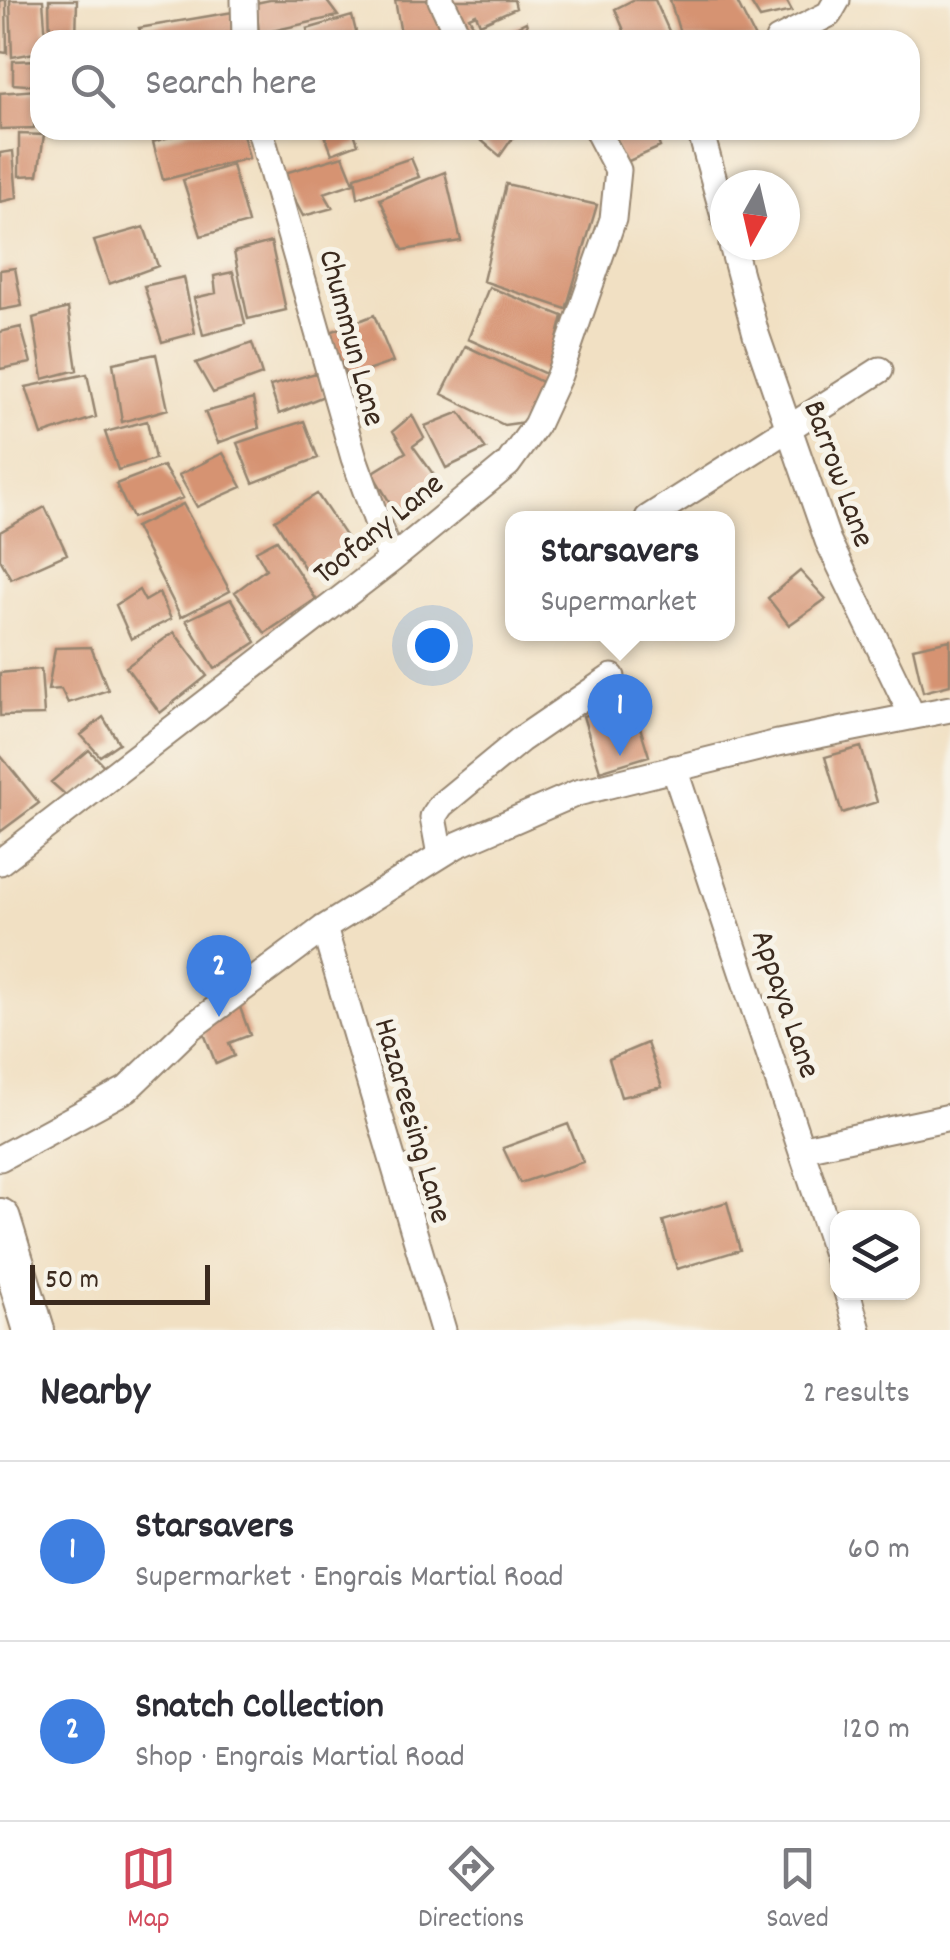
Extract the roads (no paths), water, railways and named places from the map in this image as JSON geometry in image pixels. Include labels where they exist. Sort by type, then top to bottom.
[{"type":"main road","points":[[0,1218],[34,1330]]},
{"type":"street","points":[[244,0],[245,30]]},
{"type":"street","points":[[441,0],[455,30]]},
{"type":"street","points":[[798,30],[829,14],[837,0]]},
{"type":"street","name":"Chummun Lane","points":[[263,140],[354,458],[390,560]]},
{"type":"street","name":"Toofany Lane","points":[[0,862],[508,464],[536,425],[587,301],[614,219],[618,170],[602,140]]},
{"type":"street","points":[[703,140],[711,170]]},
{"type":"street","name":"Barrow Lane","points":[[737,260],[828,542],[912,714]]},
{"type":"street","points":[[659,511],[880,370]]},
{"type":"street","points":[[440,856],[433,817],[441,806],[520,740],[612,677]]},
{"type":"street","points":[[0,1158],[126,1089],[190,1028],[324,928],[440,856],[577,793],[912,714],[950,709]]},
{"type":"street","name":"Appaya Lane","points":[[674,768],[830,1234]]},
{"type":"street","name":"Hazareesing Lane","points":[[324,928],[443,1330]]},
{"type":"street","points":[[804,1148],[950,1118]]},
{"type":"street","points":[[849,1300],[858,1330]]},
{"type":"place","name":"Starsavers","points":[[620,756]]},
{"type":"place","name":"Snatch Collection","points":[[219,1017]]}]
